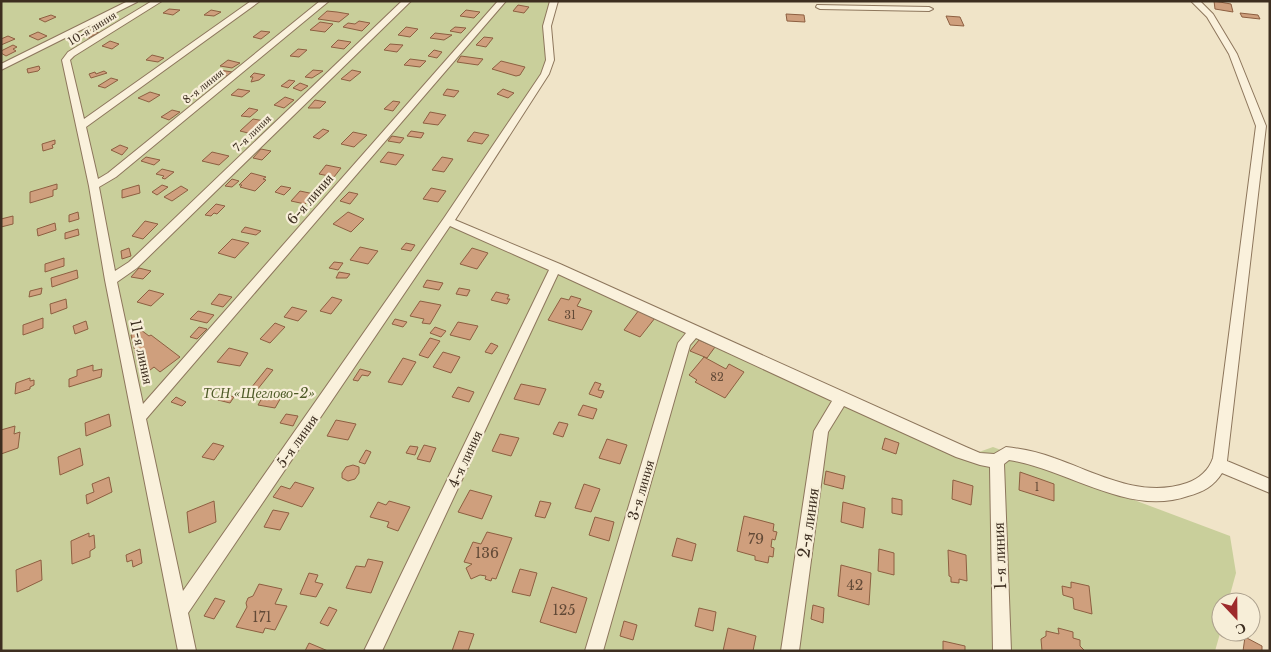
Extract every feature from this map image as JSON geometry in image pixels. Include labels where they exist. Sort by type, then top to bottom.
[{"type":"street","name":"10-я линия","points":[[66,60],[71,54],[158,1]]},
{"type":"street","points":[[81,126],[256,1]]},
{"type":"street","name":"8-я линия","points":[[94,186],[112,175],[325,1]]},
{"type":"street","name":"7-я линия","points":[[110,280],[133,264],[407,1]]},
{"type":"street","name":"6-я линия","points":[[140,417],[502,1]]},
{"type":"street","name":"5-я линия","points":[[180,611],[448,222],[545,74],[550,60],[547,26],[554,1]]},
{"type":"street","points":[[448,222],[556,267],[840,400],[980,459],[997,461],[1006,453],[1024,454],[1116,488],[1152,496],[1185,492],[1208,481],[1220,465],[1261,126],[1233,54],[1210,16],[1195,1]]},
{"type":"street","points":[[1,67],[133,2]]},
{"type":"street","points":[[822,16],[820,4],[929,9]]},
{"type":"street","name":"11-я линия","points":[[66,60],[94,186],[110,280],[188,651]]},
{"type":"street","name":"4-я линия","points":[[373,651],[556,267]]},
{"type":"street","name":"3-я линия","points":[[594,651],[684,343],[694,332]]},
{"type":"street","name":"2-я линия","points":[[790,651],[821,431],[840,400]]},
{"type":"street","name":"1-я линия","points":[[997,461],[1002,651]]},
{"type":"street","points":[[1220,465],[1270,486]]},
{"type":"green space","name":"ТСН «Щеглово-2»","points":[[1,1],[551,1],[543,26],[546,60],[542,74],[446,216],[961,448],[979,452],[993,447],[1230,536],[1236,573],[1231,592],[1211,592],[1211,642],[1218,642],[1215,651],[1,651]]},
{"type":"building","points":[[1214,1],[1231,4],[1233,12],[1215,9]]},
{"type":"building","points":[[518,5],[529,7],[524,13],[513,11]]},
{"type":"building","points":[[169,9],[180,10],[173,15],[163,13]]},
{"type":"building","points":[[211,10],[221,12],[214,16],[204,15]]},
{"type":"building","points":[[466,10],[480,12],[474,18],[460,16]]},
{"type":"building","points":[[327,11],[349,14],[339,22],[318,19]]},
{"type":"building","points":[[1240,13],[1258,15],[1260,19],[1242,17]]},
{"type":"building","points":[[786,14],[804,15],[805,22],[787,21]]},
{"type":"building","points":[[51,15],[56,17],[45,22],[39,19]]},
{"type":"building","points":[[946,16],[960,17],[964,26],[950,25]]},
{"type":"building","points":[[359,21],[370,23],[362,31],[343,27],[348,23],[355,24]]},
{"type":"building","points":[[320,22],[333,24],[325,32],[310,30]]},
{"type":"building","points":[[406,27],[418,29],[410,37],[398,35]]},
{"type":"building","points":[[455,27],[466,28],[461,33],[450,31]]},
{"type":"building","points":[[91,30],[99,33],[88,38],[80,36]]},
{"type":"building","points":[[261,31],[270,32],[261,39],[253,37]]},
{"type":"building","points":[[38,32],[47,36],[38,40],[29,36]]},
{"type":"building","points":[[435,33],[452,35],[444,40],[430,38]]},
{"type":"building","points":[[8,36],[15,39],[1,45],[1,39]]},
{"type":"building","points":[[484,37],[493,38],[486,47],[476,45]]},
{"type":"building","points":[[338,40],[351,42],[344,49],[331,47]]},
{"type":"building","points":[[110,41],[119,44],[112,49],[102,46]]},
{"type":"building","points":[[390,44],[403,45],[397,52],[384,50]]},
{"type":"building","points":[[13,45],[17,47],[13,49],[16,51],[6,56],[1,53],[1,51]]},
{"type":"building","points":[[298,49],[307,50],[299,57],[290,56]]},
{"type":"building","points":[[434,50],[442,52],[437,58],[428,56]]},
{"type":"building","points":[[152,55],[164,58],[158,62],[146,60]]},
{"type":"building","points":[[461,56],[483,59],[478,65],[457,62]]},
{"type":"building","points":[[410,59],[426,61],[420,67],[404,65]]},
{"type":"building","points":[[228,60],[240,63],[232,68],[220,66]]},
{"type":"building","points":[[501,61],[525,67],[520,75],[516,76],[492,69]]},
{"type":"building","points":[[39,66],[40,69],[38,71],[28,73],[27,69]]},
{"type":"building","points":[[220,70],[232,72],[227,76],[215,74]]},
{"type":"building","points":[[313,70],[323,71],[312,78],[305,77]]},
{"type":"building","points":[[352,70],[361,72],[350,81],[341,79]]},
{"type":"building","points":[[104,71],[107,73],[91,78],[89,74],[95,72],[96,74]]},
{"type":"building","points":[[254,73],[265,75],[259,80],[251,82],[253,77],[250,77]]},
{"type":"building","points":[[111,78],[118,80],[105,88],[98,86]]},
{"type":"building","points":[[289,80],[295,81],[288,88],[281,86]]},
{"type":"building","points":[[300,83],[308,86],[301,91],[293,88]]},
{"type":"building","points":[[238,89],[250,91],[242,97],[231,95]]},
{"type":"building","points":[[447,89],[459,91],[454,97],[443,95]]},
{"type":"building","points":[[503,89],[514,93],[508,98],[497,94]]},
{"type":"building","points":[[150,92],[160,95],[149,102],[138,98]]},
{"type":"building","points":[[285,97],[294,100],[284,108],[274,105]]},
{"type":"building","points":[[315,100],[326,102],[320,108],[308,108]]},
{"type":"building","points":[[393,101],[400,102],[393,111],[384,109]]},
{"type":"building","points":[[249,108],[258,110],[250,117],[241,116]]},
{"type":"building","points":[[172,110],[180,112],[169,120],[161,117]]},
{"type":"building","points":[[430,112],[446,115],[438,125],[423,123]]},
{"type":"building","points":[[253,119],[265,121],[252,134],[240,131]]},
{"type":"building","points":[[323,129],[329,131],[319,139],[313,137]]},
{"type":"building","points":[[411,131],[424,133],[421,138],[407,136]]},
{"type":"building","points":[[353,132],[367,135],[354,147],[341,144]]},
{"type":"building","points":[[474,132],[489,135],[482,144],[467,141]]},
{"type":"building","points":[[392,136],[404,138],[400,143],[388,141]]},
{"type":"building","points":[[55,140],[55,144],[52,145],[53,148],[43,151],[42,144]]},
{"type":"building","points":[[120,145],[128,148],[122,155],[111,150]]},
{"type":"building","points":[[261,149],[271,151],[262,160],[253,158]]},
{"type":"building","points":[[212,152],[229,156],[219,165],[202,161]]},
{"type":"building","points":[[388,152],[404,155],[396,165],[380,162]]},
{"type":"building","points":[[146,157],[160,160],[154,165],[141,161]]},
{"type":"building","points":[[442,157],[453,159],[444,172],[432,170]]},
{"type":"building","points":[[326,165],[341,168],[334,177],[319,174]]},
{"type":"building","points":[[162,169],[174,172],[165,179],[162,178],[164,176],[156,174]]},
{"type":"building","points":[[251,173],[266,177],[263,179],[266,180],[255,191],[240,187],[242,185],[239,185]]},
{"type":"building","points":[[232,179],[239,181],[232,187],[225,186]]},
{"type":"building","points":[[57,184],[57,189],[53,190],[53,196],[30,203],[30,192]]},
{"type":"building","points":[[139,185],[140,193],[122,198],[122,190]]},
{"type":"building","points":[[162,185],[168,187],[157,195],[152,192]]},
{"type":"building","points":[[181,186],[188,190],[172,201],[164,197]]},
{"type":"building","points":[[281,186],[291,188],[284,195],[275,192]]},
{"type":"building","points":[[431,188],[446,191],[438,202],[423,199]]},
{"type":"building","points":[[300,191],[314,194],[305,204],[291,201]]},
{"type":"building","points":[[349,192],[358,194],[350,204],[340,201]]},
{"type":"building","points":[[216,204],[225,206],[217,214],[205,215]]},
{"type":"building","points":[[78,212],[79,219],[69,222],[69,215]]},
{"type":"building","points":[[348,212],[364,219],[351,232],[333,224]]},
{"type":"building","points":[[13,216],[13,224],[1,227],[1,219]]},
{"type":"building","points":[[145,221],[158,224],[143,239],[132,236]]},
{"type":"building","points":[[55,223],[56,230],[38,236],[37,229]]},
{"type":"building","points":[[245,227],[261,231],[256,235],[241,232]]},
{"type":"building","points":[[78,229],[79,235],[65,239],[65,233]]},
{"type":"building","points":[[232,239],[249,243],[235,258],[218,253]]},
{"type":"building","points":[[406,243],[415,245],[411,251],[401,249]]},
{"type":"building","points":[[360,247],[378,251],[368,264],[350,260]]},
{"type":"building","points":[[129,248],[131,256],[122,259],[121,251]]},
{"type":"building","points":[[472,248],[488,253],[477,269],[460,264]]},
{"type":"building","points":[[64,258],[64,266],[45,272],[45,264]]},
{"type":"building","points":[[334,262],[343,263],[338,270],[329,268]]},
{"type":"building","points":[[139,268],[151,271],[143,279],[131,277]]},
{"type":"building","points":[[77,270],[78,278],[52,287],[51,278]]},
{"type":"building","points":[[339,272],[350,274],[347,278],[336,278]]},
{"type":"building","points":[[427,280],[443,283],[439,290],[423,287]]},
{"type":"building","points":[[42,288],[41,294],[29,297],[30,291]]},
{"type":"building","points":[[459,288],[470,290],[467,296],[456,294]]},
{"type":"building","points":[[149,290],[164,294],[151,306],[137,302]]},
{"type":"building","points":[[496,292],[509,295],[507,299],[510,299],[507,304],[491,300]]},
{"type":"building","points":[[219,294],[232,297],[223,307],[211,304]]},
{"type":"building","points":[[571,296],[581,299],[577,306],[592,311],[582,330],[548,320],[561,298],[569,300]]},
{"type":"building","points":[[332,297],[342,300],[331,314],[320,311]]},
{"type":"building","points":[[66,299],[67,308],[51,314],[50,304]]},
{"type":"building","points":[[420,301],[441,305],[430,324],[422,323],[424,319],[410,316]]},
{"type":"building","points":[[292,307],[307,311],[298,321],[284,317]]},
{"type":"building","points":[[639,310],[655,318],[640,337],[624,330]]},
{"type":"building","points":[[198,311],[214,315],[207,323],[190,319]]},
{"type":"building","points":[[43,318],[43,328],[23,335],[23,325]]},
{"type":"building","points":[[395,319],[407,322],[403,327],[392,324]]},
{"type":"building","points":[[86,321],[88,329],[75,334],[73,326]]},
{"type":"building","points":[[458,322],[478,326],[470,340],[450,335]]},
{"type":"building","points":[[275,323],[285,327],[270,343],[260,339]]},
{"type":"building","points":[[199,327],[207,329],[197,339],[190,337]]},
{"type":"building","points":[[435,327],[446,331],[441,337],[430,333]]},
{"type":"building","points":[[141,330],[149,336],[151,335],[180,357],[160,372],[154,367],[141,377],[131,335]]},
{"type":"building","points":[[430,338],[440,341],[428,358],[419,355]]},
{"type":"building","points":[[699,340],[715,347],[707,358],[690,351]]},
{"type":"building","points":[[491,343],[498,346],[492,354],[485,352]]},
{"type":"building","points":[[229,348],[248,353],[240,366],[217,362]]},
{"type":"building","points":[[443,352],[460,357],[451,373],[433,367]]},
{"type":"building","points":[[704,357],[726,369],[729,364],[744,372],[725,398],[695,382],[697,380],[689,375]]},
{"type":"building","points":[[403,358],[416,362],[402,385],[388,382]]},
{"type":"building","points":[[93,365],[93,371],[102,369],[101,377],[69,387],[69,379],[77,376],[77,370]]},
{"type":"building","points":[[267,368],[273,370],[249,400],[243,398]]},
{"type":"building","points":[[360,369],[371,372],[368,376],[362,375],[358,381],[353,380]]},
{"type":"building","points":[[30,378],[30,381],[34,380],[34,385],[30,389],[15,394],[16,383]]},
{"type":"building","points":[[595,382],[601,384],[598,390],[604,391],[601,398],[589,394]]},
{"type":"building","points":[[521,384],[546,389],[539,405],[514,399]]},
{"type":"building","points":[[458,387],[474,392],[469,402],[452,397]]},
{"type":"building","points":[[266,391],[283,394],[275,408],[258,405]]},
{"type":"building","points":[[223,394],[234,397],[230,403],[218,400]]},
{"type":"building","points":[[176,397],[186,402],[182,406],[171,402]]},
{"type":"building","points":[[583,405],[597,409],[593,419],[578,415]]},
{"type":"building","points":[[109,414],[111,426],[86,436],[85,423]]},
{"type":"building","points":[[286,414],[298,416],[293,426],[280,423]]},
{"type":"building","points":[[336,420],[356,424],[348,440],[327,436]]},
{"type":"building","points":[[559,422],[568,424],[563,437],[553,434]]},
{"type":"building","points":[[15,426],[14,434],[20,432],[18,448],[1,454],[1,430]]},
{"type":"building","points":[[500,434],[519,438],[511,456],[492,451]]},
{"type":"building","points":[[885,438],[899,443],[896,454],[882,449]]},
{"type":"building","points":[[607,439],[627,445],[620,464],[599,458]]},
{"type":"building","points":[[213,443],[224,446],[214,460],[202,457]]},
{"type":"building","points":[[424,445],[436,448],[430,462],[417,459]]},
{"type":"building","points":[[410,446],[418,447],[415,455],[406,453]]},
{"type":"building","points":[[80,448],[83,465],[60,475],[58,457]]},
{"type":"building","points":[[366,450],[371,452],[365,464],[359,462]]},
{"type":"building","points":[[353,465],[359,467],[359,473],[355,479],[348,481],[342,478],[342,473],[346,467]]},
{"type":"building","points":[[826,471],[845,476],[843,489],[824,484]]},
{"type":"building","points":[[1020,472],[1054,484],[1054,501],[1019,490]]},
{"type":"building","points":[[109,477],[112,492],[87,504],[86,495],[94,492],[92,484]]},
{"type":"building","points":[[953,480],[973,486],[971,505],[952,499]]},
{"type":"building","points":[[295,482],[314,488],[302,507],[273,497],[281,486],[290,489]]},
{"type":"building","points":[[584,484],[600,489],[591,512],[575,508]]},
{"type":"building","points":[[470,490],[492,496],[482,519],[458,512]]},
{"type":"building","points":[[892,498],[902,500],[902,515],[892,513]]},
{"type":"building","points":[[214,501],[216,522],[189,533],[187,512]]},
{"type":"building","points":[[389,501],[410,507],[398,531],[387,527],[389,522],[370,517],[378,502],[386,505]]},
{"type":"building","points":[[540,501],[551,503],[545,518],[535,516]]},
{"type":"building","points":[[843,502],[865,508],[863,528],[841,522]]},
{"type":"building","points":[[273,510],[289,513],[280,530],[264,527]]},
{"type":"building","points":[[744,516],[774,524],[773,531],[777,532],[775,540],[772,539],[773,557],[769,556],[768,563],[755,560],[755,556],[737,551]]},
{"type":"building","points":[[595,517],[614,522],[609,541],[589,535]]},
{"type":"building","points":[[487,532],[512,538],[496,579],[492,578],[491,581],[485,579],[486,576],[480,575],[471,579],[466,568],[472,564],[464,562],[473,542],[481,544]]},
{"type":"building","points":[[89,533],[89,537],[94,535],[95,548],[90,551],[90,557],[72,564],[71,541]]},
{"type":"building","points":[[677,538],[696,544],[692,561],[672,556]]},
{"type":"building","points":[[140,549],[142,563],[133,567],[132,560],[127,562],[126,555]]},
{"type":"building","points":[[879,549],[894,553],[894,575],[878,571]]},
{"type":"building","points":[[948,550],[966,555],[967,581],[959,579],[959,583],[951,582]]},
{"type":"building","points":[[368,559],[383,562],[371,593],[346,588],[356,566],[365,567]]},
{"type":"building","points":[[41,560],[42,580],[17,592],[16,570]]},
{"type":"building","points":[[841,565],[871,573],[869,605],[838,596]]},
{"type":"building","points":[[520,569],[537,573],[530,596],[512,592]]},
{"type":"building","points":[[309,573],[318,575],[315,582],[323,584],[316,597],[300,594]]},
{"type":"building","points":[[1071,582],[1089,586],[1092,614],[1074,609],[1073,598],[1063,595],[1062,586],[1071,588]]},
{"type":"building","points":[[259,584],[282,589],[275,604],[287,606],[275,630],[265,628],[263,633],[236,627],[247,607],[248,598],[253,596]]},
{"type":"building","points":[[552,587],[587,598],[576,633],[540,622]]},
{"type":"building","points":[[215,598],[225,601],[214,619],[204,616]]},
{"type":"building","points":[[813,605],[824,608],[823,623],[811,619]]},
{"type":"building","points":[[329,607],[337,610],[328,626],[320,623]]},
{"type":"building","points":[[699,608],[716,612],[713,631],[695,626]]},
{"type":"building","points":[[624,621],[637,625],[633,640],[620,636]]},
{"type":"building","points":[[728,628],[756,636],[753,651],[723,651]]},
{"type":"building","points":[[1058,628],[1073,632],[1073,638],[1080,640],[1080,646],[1085,651],[1042,651],[1041,639],[1046,636],[1046,631],[1059,634]]},
{"type":"building","points":[[459,631],[474,634],[468,651],[452,651]]},
{"type":"building","points":[[943,641],[965,646],[965,651],[943,651]]},
{"type":"building","points":[[1244,642],[1254,642],[1262,646],[1262,651],[1243,651]]},
{"type":"building","points":[[309,643],[328,651],[305,651]]}]
